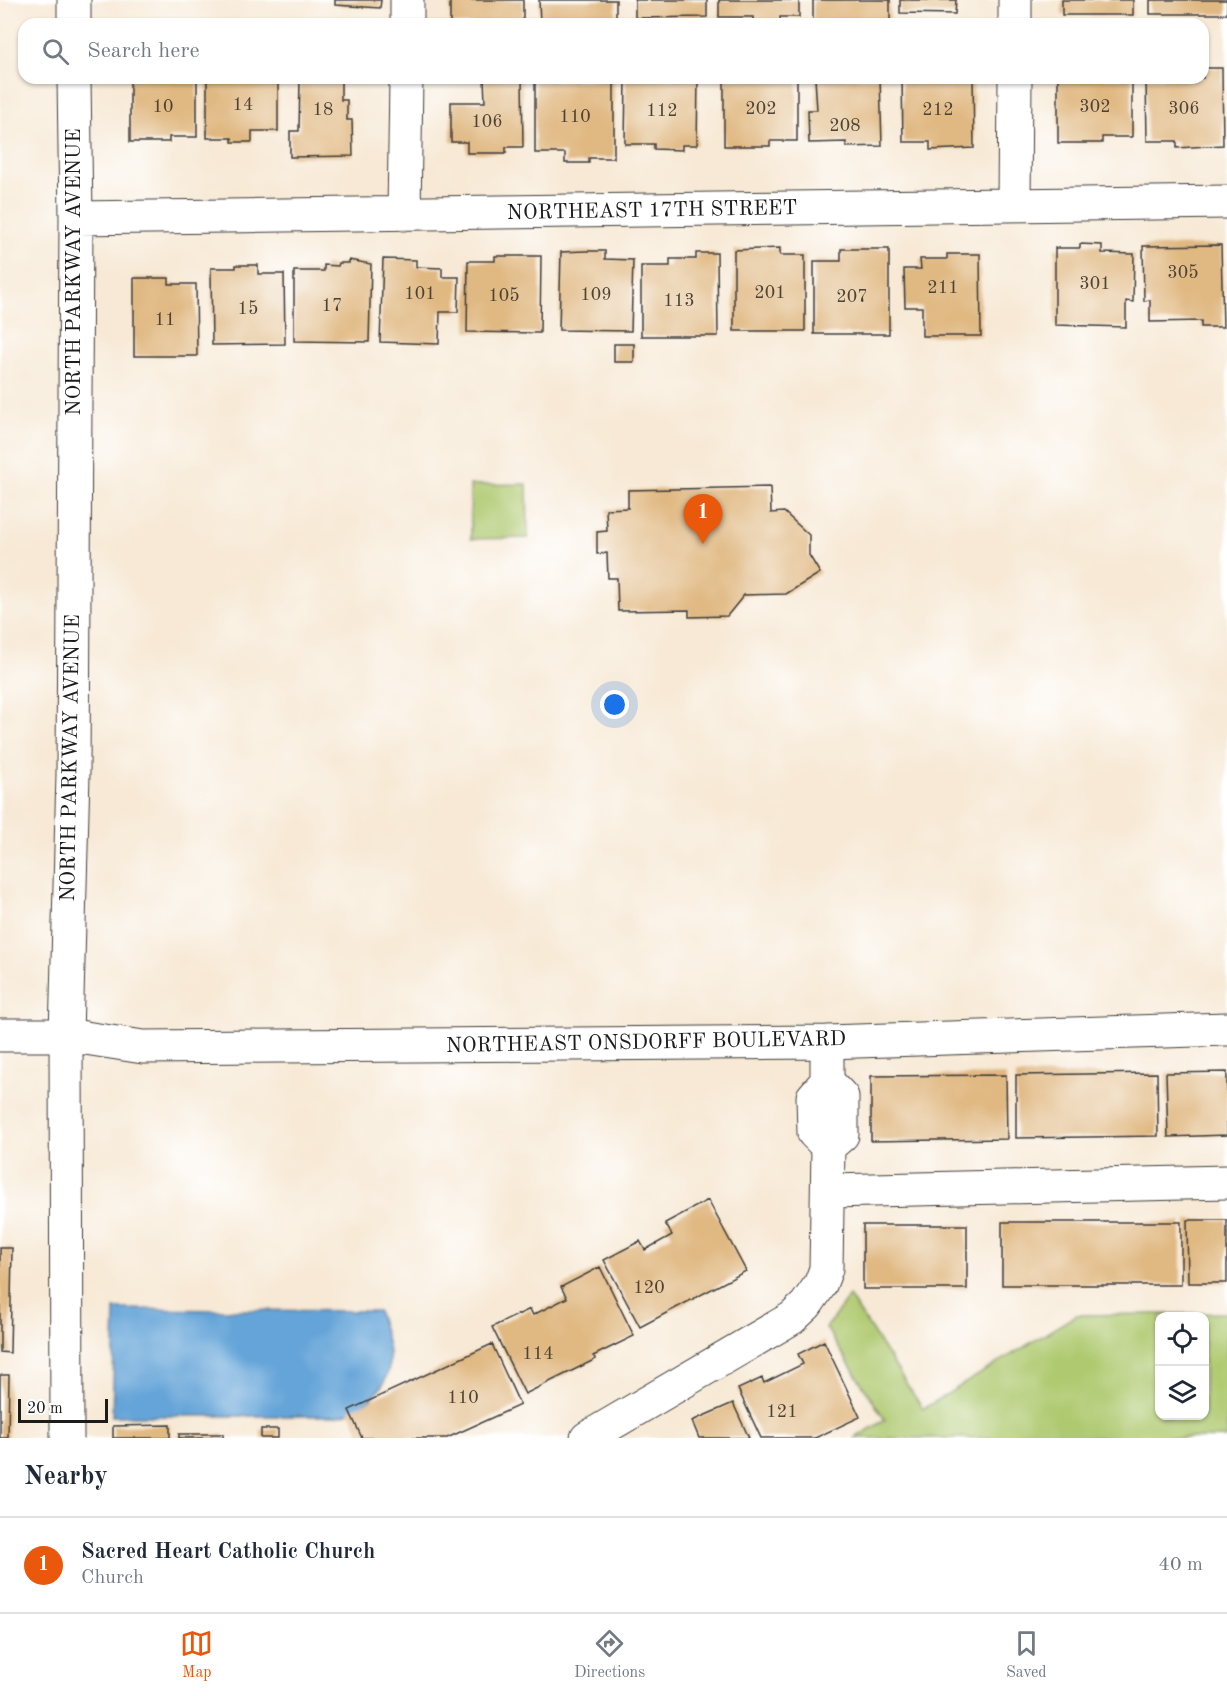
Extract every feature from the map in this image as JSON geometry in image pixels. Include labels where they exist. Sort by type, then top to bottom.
[{"type":"street","points":[[74,0],[74,18]]},
{"type":"street","points":[[407,0],[407,18]]},
{"type":"street","points":[[1015,0],[1015,18]]},
{"type":"street","name":"NORTH PARKWAY AVENUE","points":[[67,1438],[66,1035],[73,774],[76,218],[74,84]]},
{"type":"street","points":[[404,214],[406,84]]},
{"type":"street","points":[[1014,205],[1015,84]]},
{"type":"street","name":"NORTHEAST 17TH STREET","points":[[76,218],[1227,202]]},
{"type":"street","name":"NORTHEAST ONSDORFF BOULEVARD","points":[[0,1035],[66,1035],[143,1047],[827,1042],[1227,1029]]},
{"type":"street","points":[[587,1438],[792,1318],[806,1305],[820,1285],[826,1269],[830,1191],[828,1147],[842,1135],[842,1097],[827,1081],[827,1042]]},
{"type":"street","points":[[830,1191],[1227,1182]]},
{"type":"green space","points":[[527,484],[528,538],[471,539],[470,485]]},
{"type":"green space","points":[[849,1296],[923,1409],[1076,1315],[1155,1314],[1155,1420],[1209,1420],[1209,1313],[1227,1313],[1227,1438],[855,1438],[885,1420],[826,1328]]},
{"type":"water","points":[[115,1309],[378,1311],[389,1353],[387,1376],[382,1386],[367,1402],[336,1416],[112,1416]]},
{"type":"building","points":[[335,0],[381,0],[380,8],[335,5]]},
{"type":"building","points":[[450,0],[523,0],[523,18],[450,18]]},
{"type":"building","points":[[539,0],[616,0],[616,18],[540,18]]},
{"type":"building","points":[[635,0],[707,0],[707,17],[635,18]]},
{"type":"building","points":[[719,0],[799,0],[799,17],[719,17]]},
{"type":"building","points":[[813,0],[890,0],[890,18],[813,18]]},
{"type":"building","points":[[900,0],[956,0],[955,14],[900,13]]},
{"type":"building","points":[[1062,0],[1133,0],[1133,15],[1062,15]]},
{"type":"building","points":[[1150,0],[1227,0],[1227,14],[1150,14]]},
{"type":"building","points":[[1209,68],[1222,68],[1223,145],[1177,148],[1177,141],[1147,141],[1146,84],[1209,84]]},
{"type":"building","points":[[130,84],[197,84],[197,137],[169,137],[169,142],[130,142]]},
{"type":"building","points":[[207,84],[278,84],[278,131],[252,131],[252,142],[232,142],[232,138],[207,138]]},
{"type":"building","points":[[300,84],[341,84],[341,100],[347,100],[347,120],[352,120],[353,156],[290,157],[290,131],[299,131]]},
{"type":"building","points":[[484,84],[522,84],[523,147],[506,147],[506,153],[467,153],[467,142],[451,142],[451,102],[485,102]]},
{"type":"building","points":[[535,84],[614,84],[614,158],[589,158],[589,163],[565,163],[565,153],[535,153]]},
{"type":"building","points":[[626,84],[698,84],[697,145],[682,145],[682,150],[654,149],[654,144],[625,144]]},
{"type":"building","points":[[724,84],[797,84],[797,141],[770,141],[770,146],[724,146]]},
{"type":"building","points":[[815,84],[880,84],[882,146],[846,147],[846,142],[809,143],[808,110],[817,110]]},
{"type":"building","points":[[902,84],[973,84],[974,148],[930,150],[930,142],[903,142]]},
{"type":"building","points":[[1058,84],[1132,84],[1132,137],[1102,137],[1102,143],[1058,143]]},
{"type":"building","points":[[1080,244],[1102,245],[1102,253],[1134,254],[1133,302],[1126,301],[1126,327],[1055,325],[1055,248],[1080,248]]},
{"type":"building","points":[[1221,245],[1223,327],[1201,327],[1201,321],[1150,322],[1150,300],[1144,301],[1143,246]]},
{"type":"building","points":[[780,248],[780,255],[805,255],[805,331],[734,331],[734,250]]},
{"type":"building","points":[[841,249],[889,249],[889,334],[814,334],[814,261],[841,261]]},
{"type":"building","points":[[605,251],[605,259],[633,260],[631,331],[559,330],[561,252]]},
{"type":"building","points":[[696,253],[717,253],[718,336],[641,336],[641,266],[670,266],[670,259],[696,259]]},
{"type":"building","points":[[947,254],[980,254],[981,336],[922,336],[922,307],[905,307],[904,269],[921,269],[920,259],[947,259]]},
{"type":"building","points":[[495,256],[541,256],[540,333],[467,332],[468,261],[495,261]]},
{"type":"building","points":[[383,259],[416,260],[416,267],[442,268],[442,277],[459,277],[458,312],[440,312],[439,344],[380,342]]},
{"type":"building","points":[[349,260],[371,264],[369,342],[294,341],[294,271],[324,271],[324,265],[338,266],[339,263],[349,263]]},
{"type":"building","points":[[236,265],[258,265],[258,274],[284,274],[285,344],[212,345],[211,268],[236,268]]},
{"type":"building","points":[[134,278],[169,278],[169,284],[196,284],[197,356],[134,356]]},
{"type":"building","points":[[614,344],[634,344],[634,362],[614,362]]},
{"type":"building","points":[[770,487],[771,513],[784,512],[809,535],[809,555],[820,573],[786,594],[744,595],[727,616],[689,617],[689,610],[618,611],[617,578],[608,578],[607,553],[597,554],[597,532],[607,531],[606,509],[628,508],[628,490]]},
{"type":"building","points":[[1227,1072],[1227,1135],[1168,1137],[1166,1073]]},
{"type":"building","points":[[1157,1073],[1158,1136],[1016,1138],[1016,1075]]},
{"type":"building","points":[[1006,1075],[1007,1139],[871,1141],[871,1076]]},
{"type":"building","points":[[708,1200],[746,1271],[640,1327],[604,1260],[640,1241],[645,1250],[672,1235],[665,1223]]},
{"type":"building","points":[[1187,1220],[1227,1220],[1227,1283],[1188,1283]]},
{"type":"building","points":[[1002,1222],[1181,1222],[1181,1285],[1002,1285]]},
{"type":"building","points":[[863,1225],[967,1225],[967,1289],[863,1289]]},
{"type":"building","points":[[0,1248],[12,1248],[10,1353],[0,1352]]},
{"type":"building","points":[[600,1267],[634,1336],[593,1356],[596,1359],[525,1394],[492,1327],[530,1309],[533,1315],[567,1298],[561,1287]]},
{"type":"building","points":[[824,1341],[860,1417],[815,1438],[761,1438],[738,1389],[762,1378],[764,1383],[803,1364],[798,1354]]},
{"type":"building","points":[[492,1344],[520,1405],[447,1438],[362,1438],[349,1410]]},
{"type":"building","points":[[0,1375],[9,1375],[8,1438],[0,1438]]},
{"type":"building","points":[[733,1403],[749,1438],[699,1438],[692,1421]]},
{"type":"building","points":[[170,1425],[170,1438],[113,1438],[113,1426]]},
{"type":"building","points":[[261,1429],[278,1429],[278,1438],[261,1438]]},
{"type":"building","points":[[179,1434],[223,1434],[223,1438],[179,1438]]},
{"type":"place","name":"Sacred Heart Catholic Church","points":[[703,544]]}]
